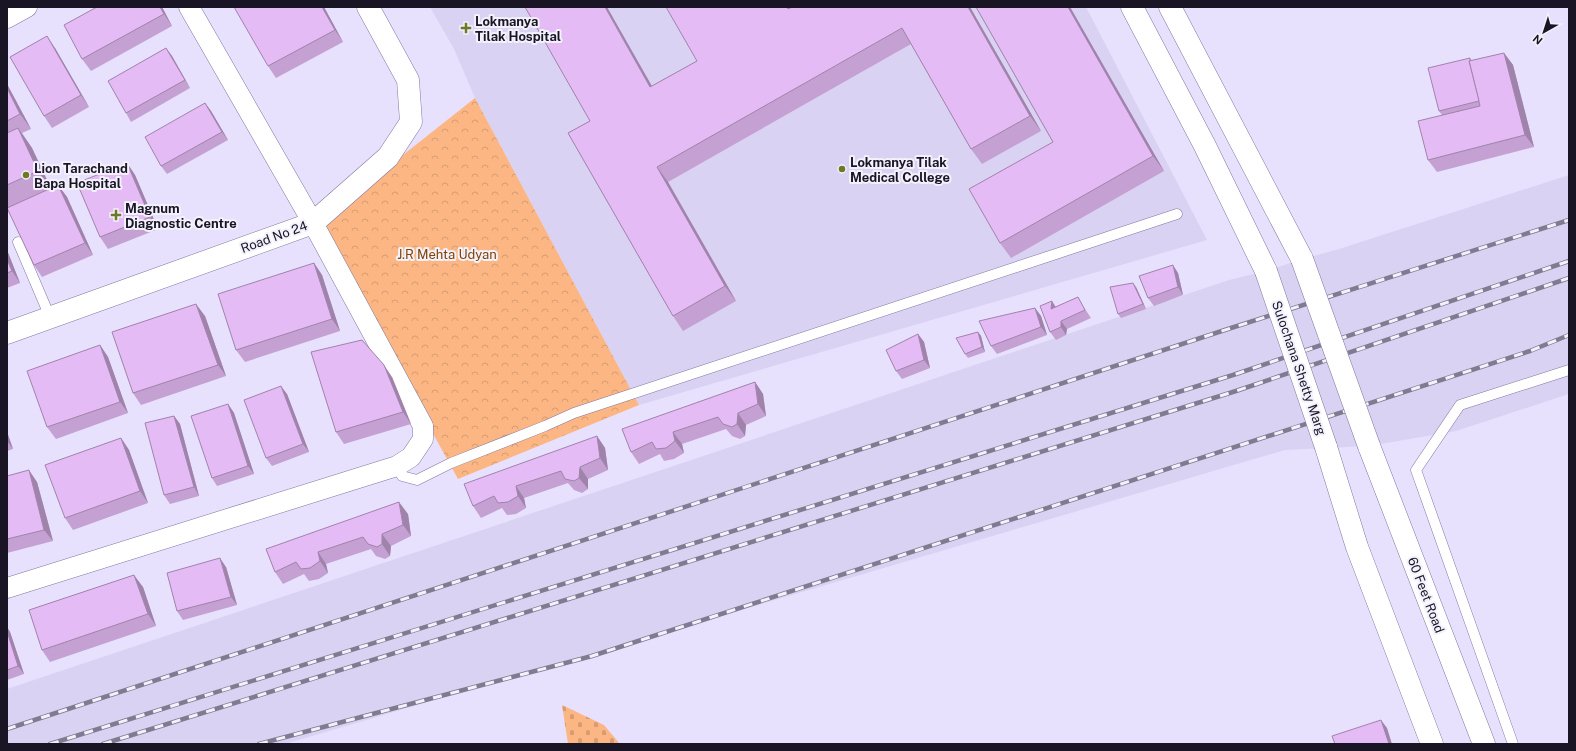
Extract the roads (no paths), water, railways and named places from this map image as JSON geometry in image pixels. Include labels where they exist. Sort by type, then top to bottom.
[{"type":"main road","name":"Road No 24","points":[[7,333],[313,223],[388,157],[411,122],[408,80],[368,7]]},
{"type":"main road","name":"Sulochana Shetty Marg","points":[[1132,7],[1205,146],[1266,271],[1326,447],[1357,547],[1432,744]]},
{"type":"main road","name":"60 Feet Road","points":[[1170,7],[1302,259],[1369,446],[1484,744]]},
{"type":"street","points":[[7,18],[27,7]]},
{"type":"street","points":[[7,588],[397,466],[411,457],[423,439],[423,426],[313,223],[189,7]]},
{"type":"lane","points":[[397,466],[402,476],[417,480],[451,463],[574,413],[1177,214]]},
{"type":"lane","points":[[18,242],[50,318]]},
{"type":"lane","points":[[1513,744],[1416,470],[1460,405],[1569,370]]},
{"type":"railway","points":[[7,729],[1231,328],[1569,220]]},
{"type":"railway","points":[[50,744],[1233,375],[1569,261]]},
{"type":"railway","points":[[103,744],[1236,391],[1569,278]]},
{"type":"railway","points":[[259,744],[592,656],[1530,351],[1569,335]]},
{"type":"place","name":"Lokmanya Tilak Hospital","points":[[466,28]]},
{"type":"place","name":"Lokmanya Tilak Medical College","points":[[842,169]]},
{"type":"place","name":"Lion Tarachand Bapa Hospital","points":[[26,175]]},
{"type":"place","name":"Magnum Diagnostic Centre","points":[[116,215]]},
{"type":"park label","name":"J.R Mehta Udyan","points":[[447,254]]}]
